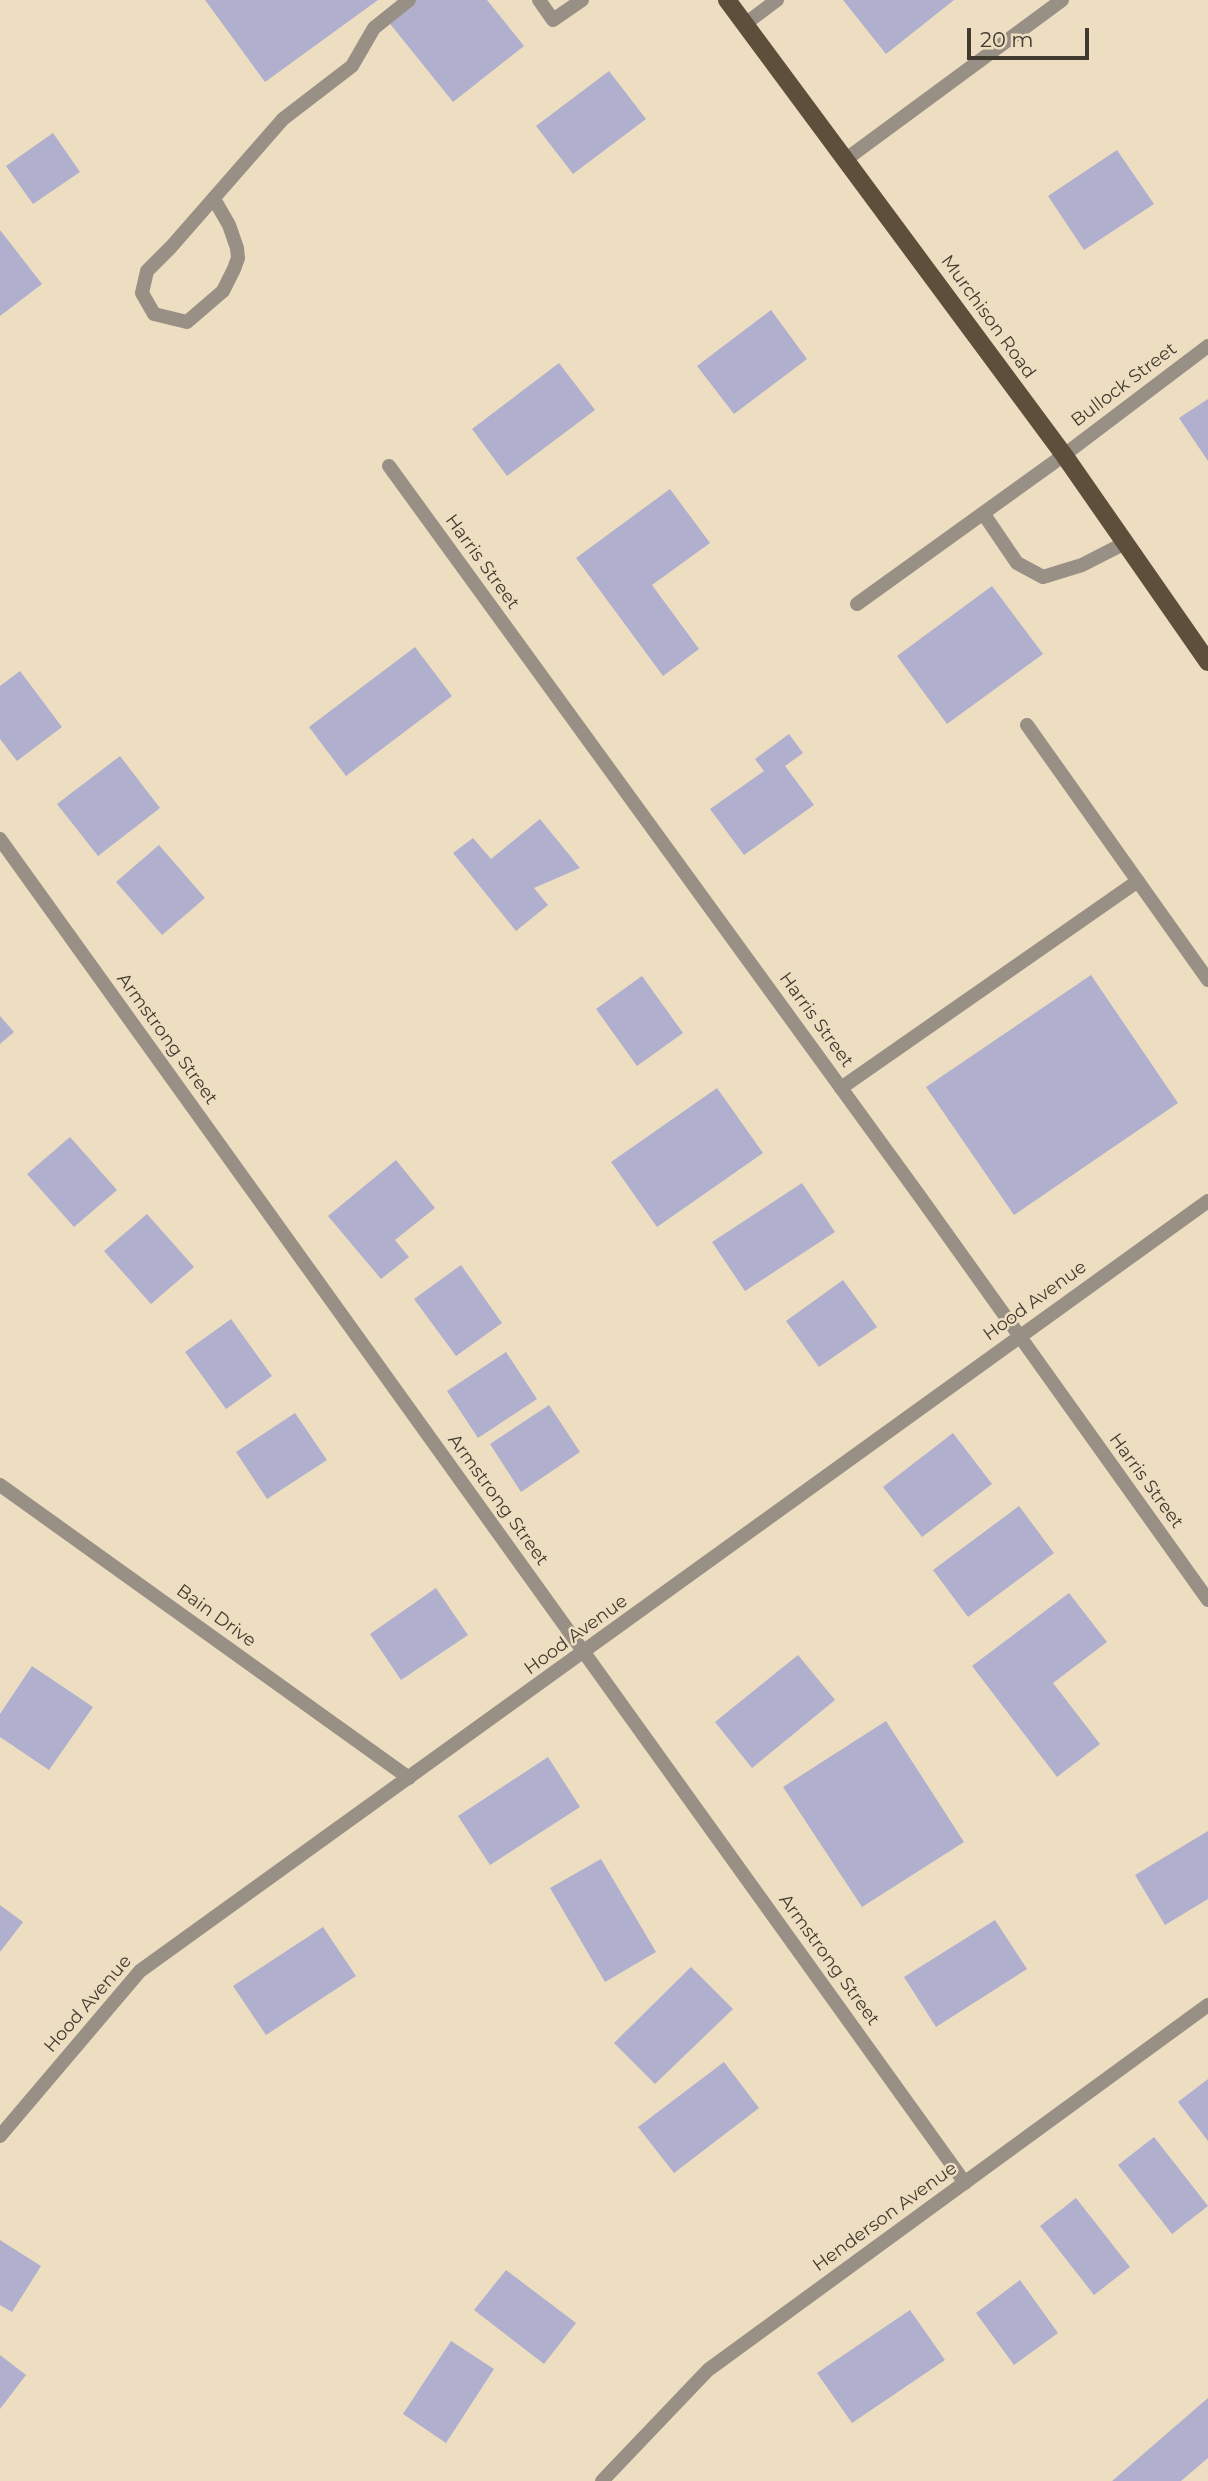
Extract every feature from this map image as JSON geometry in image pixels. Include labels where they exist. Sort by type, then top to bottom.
[{"type":"main road","name":"Murchison Road","points":[[727,0],[1064,455],[1208,662]]},
{"type":"street","points":[[214,199],[229,225],[238,258],[223,291],[187,322],[154,314],[142,293],[147,271],[283,119],[352,66],[373,28],[409,0]]},
{"type":"street","points":[[539,0],[553,20],[582,0]]},
{"type":"street","points":[[746,24],[777,0]]},
{"type":"street","points":[[845,160],[1062,0]]},
{"type":"street","name":"Bullock Street","points":[[857,604],[1064,455],[1208,346]]},
{"type":"street","name":"Harris Street","points":[[389,466],[841,1087],[1208,1600]]},
{"type":"street","points":[[983,513],[1017,563],[1042,577],[1082,565],[1125,543]]},
{"type":"street","points":[[1027,725],[1208,979]]},
{"type":"street","name":"Armstrong Street","points":[[0,839],[965,2183]]},
{"type":"street","points":[[841,1087],[1138,881]]},
{"type":"street","name":"Hood Avenue","points":[[0,2136],[140,1971],[1208,1201]]},
{"type":"street","name":"Bain Drive","points":[[0,1485],[409,1778]]},
{"type":"street","name":"Henderson Avenue","points":[[602,2481],[708,2370],[1208,2005]]},
{"type":"building","points":[[205,0],[378,0],[265,82]]},
{"type":"building","points":[[413,0],[487,0],[524,46],[453,102],[387,20]]},
{"type":"building","points":[[843,0],[954,0],[886,54]]},
{"type":"building","points":[[609,71],[646,119],[573,174],[536,126]]},
{"type":"building","points":[[53,133],[80,172],[33,204],[6,166]]},
{"type":"building","points":[[1117,150],[1154,204],[1084,250],[1048,196]]},
{"type":"building","points":[[0,230],[42,284],[0,316]]},
{"type":"building","points":[[771,310],[807,359],[734,414],[697,366]]},
{"type":"building","points":[[559,363],[595,410],[507,476],[472,429]]},
{"type":"building","points":[[1208,399],[1208,461],[1179,418]]},
{"type":"building","points":[[670,489],[710,543],[652,585],[699,649],[663,676],[576,558]]},
{"type":"building","points":[[992,586],[1043,654],[947,724],[897,656]]},
{"type":"building","points":[[415,647],[452,696],[346,776],[309,727]]},
{"type":"building","points":[[20,671],[62,727],[17,761],[0,739],[0,686]]},
{"type":"building","points":[[789,734],[803,753],[785,766],[814,805],[744,855],[710,809],[764,771],[755,759]]},
{"type":"building","points":[[120,756],[160,808],[98,856],[57,804]]},
{"type":"building","points":[[540,819],[580,868],[534,888],[548,905],[516,931],[453,853],[473,838],[491,859]]},
{"type":"building","points":[[159,845],[205,898],[162,935],[116,882]]},
{"type":"building","points":[[1091,975],[1178,1103],[1014,1215],[926,1087]]},
{"type":"building","points":[[642,976],[683,1033],[637,1066],[596,1009]]},
{"type":"building","points":[[0,1016],[14,1032],[0,1044]]},
{"type":"building","points":[[717,1088],[763,1153],[657,1227],[611,1162]]},
{"type":"building","points":[[70,1137],[117,1190],[74,1227],[27,1174]]},
{"type":"building","points":[[396,1160],[435,1208],[395,1240],[409,1257],[381,1279],[328,1216]]},
{"type":"building","points":[[802,1183],[835,1232],[745,1291],[712,1242]]},
{"type":"building","points":[[147,1214],[194,1267],[151,1304],[104,1251]]},
{"type":"building","points":[[461,1265],[502,1323],[456,1356],[414,1299]]},
{"type":"building","points":[[843,1280],[877,1327],[819,1367],[786,1321]]},
{"type":"building","points":[[231,1319],[272,1376],[226,1409],[185,1352]]},
{"type":"building","points":[[506,1352],[537,1399],[478,1438],[447,1391]]},
{"type":"building","points":[[549,1405],[580,1452],[521,1492],[490,1444]]},
{"type":"building","points":[[295,1413],[327,1460],[267,1499],[236,1452]]},
{"type":"building","points":[[953,1433],[992,1484],[922,1537],[883,1487]]},
{"type":"building","points":[[1019,1506],[1054,1553],[968,1617],[933,1570]]},
{"type":"building","points":[[436,1588],[468,1635],[401,1680],[370,1634]]},
{"type":"building","points":[[1069,1593],[1107,1642],[1053,1683],[1100,1744],[1057,1777],[972,1666]]},
{"type":"building","points":[[798,1655],[835,1700],[752,1768],[715,1722]]},
{"type":"building","points":[[32,1666],[93,1707],[49,1770],[0,1737],[0,1714]]},
{"type":"building","points":[[886,1721],[964,1842],[862,1907],[783,1787]]},
{"type":"building","points":[[548,1757],[580,1807],[490,1865],[458,1816]]},
{"type":"building","points":[[1208,1831],[1208,1899],[1165,1925],[1135,1875]]},
{"type":"building","points":[[601,1859],[656,1952],[605,1982],[550,1888]]},
{"type":"building","points":[[0,1905],[23,1922],[0,1952]]},
{"type":"building","points":[[995,1920],[1027,1969],[936,2027],[904,1977]]},
{"type":"building","points":[[323,1927],[356,1976],[266,2035],[233,1986]]},
{"type":"building","points":[[691,1967],[733,2009],[655,2084],[614,2043]]},
{"type":"building","points":[[724,2062],[759,2108],[674,2173],[638,2127]]},
{"type":"building","points":[[1208,2079],[1208,2141],[1178,2102]]},
{"type":"building","points":[[1154,2137],[1208,2206],[1172,2234],[1118,2165]]},
{"type":"building","points":[[1076,2198],[1130,2267],[1094,2295],[1040,2226]]},
{"type":"building","points":[[0,2240],[41,2266],[12,2312],[0,2305]]},
{"type":"building","points":[[506,2270],[576,2323],[544,2364],[474,2310]]},
{"type":"building","points":[[1020,2280],[1058,2333],[1014,2365],[976,2313]]},
{"type":"building","points":[[910,2310],[945,2360],[852,2423],[817,2373]]},
{"type":"building","points":[[451,2341],[494,2369],[446,2443],[403,2414]]},
{"type":"building","points":[[0,2355],[26,2375],[0,2409]]},
{"type":"building","points":[[1208,2398],[1208,2458],[1181,2481],[1112,2481]]}]
